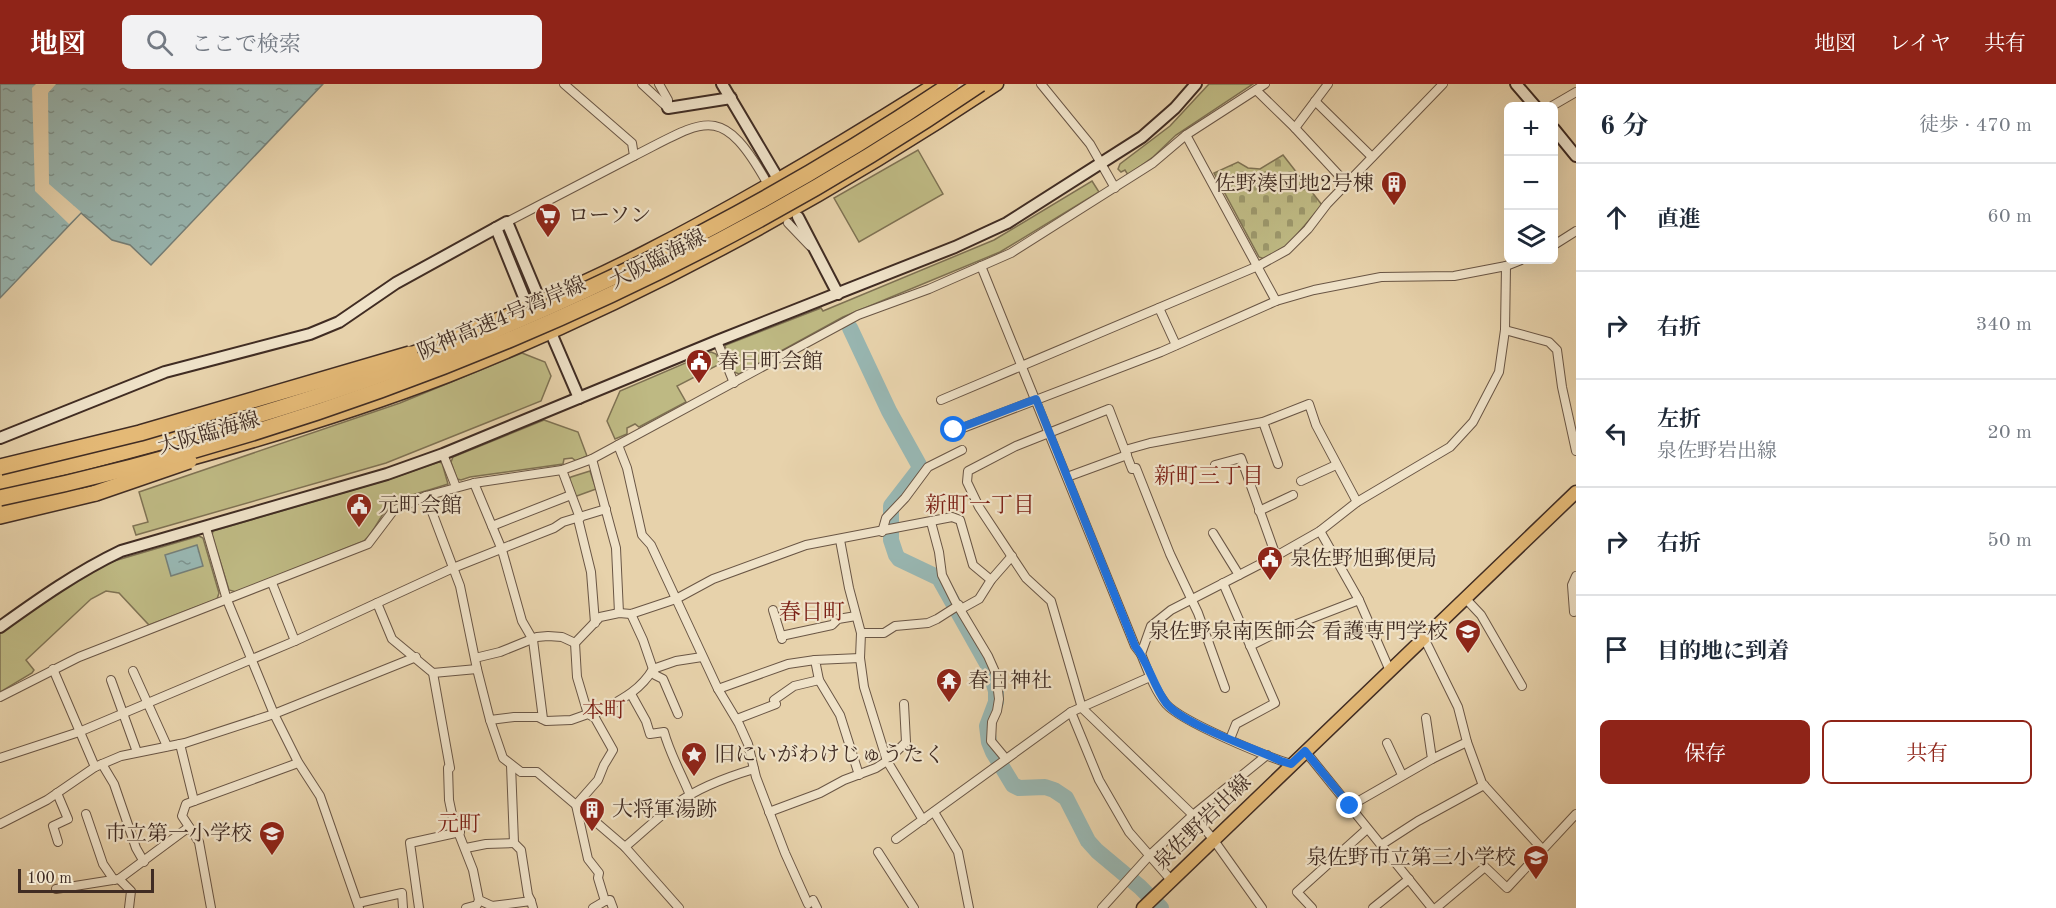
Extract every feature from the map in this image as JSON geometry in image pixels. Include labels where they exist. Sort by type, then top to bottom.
[{"type":"highway","name":"阪神高速4号湾岸線","points":[[0,482],[143,447],[296,404],[437,354],[509,324],[582,292],[723,221],[868,137],[951,84]]},
{"type":"highway","name":"阪神高速4号湾岸線","points":[[0,498],[150,462],[295,421],[485,351],[588,306],[729,236],[885,146],[980,84]]},
{"type":"highway","points":[[0,468],[164,427],[509,324]]},
{"type":"highway","points":[[0,516],[96,493],[240,443],[295,421]]},
{"type":"main road","name":"大阪臨海線","points":[[0,474],[141,440],[296,395],[363,372],[528,307],[641,254],[720,213],[869,126],[934,84]]},
{"type":"main road","name":"大阪臨海線","points":[[0,507],[85,488],[298,429],[447,376],[550,333],[665,279],[788,213],[883,158],[997,84]]},
{"type":"main road","name":"泉佐野岩出線","points":[[1149,902],[1576,492]]},
{"type":"street","points":[[564,84],[632,143],[634,156]]},
{"type":"street","points":[[642,84],[668,108]]},
{"type":"street","points":[[659,84],[668,100],[668,108]]},
{"type":"street","points":[[722,84],[771,179]]},
{"type":"street","points":[[1041,84],[1090,144],[1115,188]]},
{"type":"street","points":[[0,627],[59,585],[90,566],[121,552],[387,474],[442,454],[922,260],[1007,223],[1142,137],[1175,108],[1196,84]]},
{"type":"street","points":[[0,698],[79,657],[368,544],[393,511],[426,496],[474,483],[562,470],[591,459],[858,315],[929,289],[1011,253],[1153,163],[1186,135],[1265,84]]},
{"type":"street","points":[[1296,128],[1327,84]]},
{"type":"street","points":[[941,400],[1258,266],[1287,250],[1308,229],[1327,204],[1443,84]]},
{"type":"street","points":[[1516,84],[1532,102]]},
{"type":"street","points":[[1256,90],[1296,128],[1347,184]]},
{"type":"street","points":[[1558,102],[1576,92]]},
{"type":"street","points":[[668,108],[731,98]]},
{"type":"street","points":[[1315,101],[1372,158]]},
{"type":"street","points":[[0,438],[165,372],[310,334],[339,322],[396,283],[507,222],[689,128],[705,125],[720,127],[732,133],[771,179]]},
{"type":"street","points":[[1558,134],[1576,156]]},
{"type":"street","points":[[1186,135],[1276,301]]},
{"type":"street","points":[[793,220],[817,254],[838,294]]},
{"type":"street","points":[[507,222],[541,301],[550,333],[579,398]]},
{"type":"street","points":[[496,228],[528,307],[550,333]]},
{"type":"street","points":[[1558,242],[1576,231]]},
{"type":"street","points":[[954,430],[1176,345],[1276,301],[1314,290],[1381,278],[1454,276],[1511,264]]},
{"type":"street","points":[[981,266],[1135,646],[1167,705],[1187,720],[1291,764]]},
{"type":"street","points":[[1141,654],[1151,626],[1171,610],[1320,531],[1358,502],[1450,447],[1473,422],[1499,372],[1505,330],[1506,266]]},
{"type":"street","points":[[1160,308],[1176,345]]},
{"type":"street","points":[[1505,330],[1549,342],[1557,350],[1562,387],[1576,451]]},
{"type":"street","points":[[717,341],[734,383]]},
{"type":"street","points":[[1067,477],[1150,442],[1263,422],[1309,404],[1316,425],[1336,465],[1358,502]]},
{"type":"street","points":[[1225,688],[1198,613],[1170,554],[1136,468],[1132,469],[1109,409],[1016,446],[968,471],[967,482],[979,507],[1026,578],[1051,601],[1082,708],[1193,814],[1262,908]]},
{"type":"street","points":[[1263,422],[1278,464]]},
{"type":"street","points":[[618,445],[627,468],[642,535],[651,545],[702,657],[737,719],[748,744],[754,769],[784,853],[813,904]]},
{"type":"street","points":[[888,531],[886,518],[928,467],[962,450]]},
{"type":"street","points":[[442,454],[456,487]]},
{"type":"street","points":[[1215,465],[1241,458],[1276,556]]},
{"type":"street","points":[[591,459],[616,548],[620,613]]},
{"type":"street","points":[[1301,481],[1336,465]]},
{"type":"street","points":[[562,470],[579,518],[591,572],[595,623]]},
{"type":"street","points":[[474,483],[502,550],[522,621],[533,640],[543,719]]},
{"type":"street","points":[[492,526],[571,495]]},
{"type":"street","points":[[1259,511],[1293,495]]},
{"type":"street","points":[[426,496],[460,586],[477,669],[490,720],[503,758],[521,772],[537,772],[576,805],[625,847],[679,908]]},
{"type":"street","points":[[0,758],[79,732],[295,641],[453,568],[502,550],[563,522],[606,509]]},
{"type":"street","points":[[576,805],[598,780],[613,750],[591,715],[577,677],[575,643],[600,617],[620,613],[631,614],[675,599],[713,579],[806,545],[952,518],[960,520],[973,565],[991,580]]},
{"type":"street","points":[[931,522],[942,575],[957,608],[988,656],[996,674],[999,699],[992,722],[992,741],[1002,761]]},
{"type":"street","points":[[206,528],[227,600],[274,714],[298,763],[320,796],[357,906],[402,893],[403,908]]},
{"type":"street","points":[[1320,531],[1359,600],[1390,670]]},
{"type":"street","points":[[1213,533],[1239,575]]},
{"type":"street","points":[[840,540],[861,633],[860,657],[864,687],[887,761],[922,820]]},
{"type":"street","points":[[861,633],[884,633],[895,626],[928,623],[979,599],[991,580],[1012,556]]},
{"type":"street","points":[[1574,612],[1572,585],[1576,576]]},
{"type":"street","points":[[272,583],[295,641]]},
{"type":"street","points":[[1223,583],[1275,703],[1236,723],[1230,739]]},
{"type":"street","points":[[1466,598],[1481,615],[1522,686]]},
{"type":"street","points":[[1250,646],[1284,629],[1359,600]]},
{"type":"street","points":[[377,603],[392,639],[433,673],[449,768],[449,800],[453,819],[473,870],[479,900],[477,905],[466,908]]},
{"type":"street","points":[[773,610],[782,638],[832,625],[838,619],[856,616]]},
{"type":"street","points":[[631,614],[655,675],[663,679],[678,714]]},
{"type":"street","points":[[475,658],[501,652],[537,637],[562,638],[575,643]]},
{"type":"street","points":[[1424,638],[1458,707],[1467,742],[1484,785],[1543,850]]},
{"type":"street","points":[[0,824],[57,793],[99,766],[121,756],[180,744],[274,714],[416,657]]},
{"type":"street","points":[[490,720],[538,717],[546,721],[570,720],[591,715],[631,694],[645,683],[653,669],[676,661],[702,657]]},
{"type":"street","points":[[718,689],[788,664],[860,657]]},
{"type":"street","points":[[815,660],[819,680],[840,715],[859,775]]},
{"type":"street","points":[[53,669],[79,732],[99,766],[114,784],[136,848],[144,862]]},
{"type":"street","points":[[433,673],[477,669]]},
{"type":"street","points":[[133,671],[167,746]]},
{"type":"street","points":[[896,839],[1071,712],[1150,677]]},
{"type":"street","points":[[111,680],[137,752]]},
{"type":"street","points":[[737,719],[776,704],[774,700],[794,686],[819,680]]},
{"type":"street","points":[[631,694],[646,721],[650,734],[664,732],[670,752],[690,795]]},
{"type":"street","points":[[769,812],[820,793],[887,761],[906,742],[904,704]]},
{"type":"street","points":[[1071,712],[1100,780],[1129,832],[1171,880]]},
{"type":"street","points":[[1426,718],[1432,759]]},
{"type":"street","points":[[1350,806],[1402,775],[1467,742]]},
{"type":"street","points":[[1387,743],[1402,775]]},
{"type":"street","points":[[180,744],[194,801]]},
{"type":"street","points":[[1305,751],[1434,908],[1485,867],[1507,888],[1576,814]]},
{"type":"street","points":[[1102,908],[1149,856],[1193,814],[1267,755]]},
{"type":"street","points":[[211,908],[199,842],[182,816],[186,804],[298,763]]},
{"type":"street","points":[[479,900],[492,906],[532,905],[528,895],[521,850],[514,843],[511,765]]},
{"type":"street","points":[[625,847],[675,804],[729,776],[754,769]]},
{"type":"street","points":[[1381,845],[1427,816],[1484,785]]},
{"type":"street","points":[[57,793],[68,819],[53,826],[58,842]]},
{"type":"street","points":[[576,805],[588,859],[599,873],[598,878],[605,901]]},
{"type":"street","points":[[934,812],[958,852],[969,908]]},
{"type":"street","points":[[86,814],[104,864],[116,879],[131,891],[129,908]]},
{"type":"street","points":[[56,890],[116,879],[144,862],[189,827]]},
{"type":"street","points":[[1312,908],[1297,892],[1367,828]]},
{"type":"street","points":[[419,908],[410,843],[459,832]]},
{"type":"street","points":[[466,848],[486,844],[514,843]]},
{"type":"street","points":[[878,852],[914,908]]},
{"type":"street","points":[[1373,908],[1408,879]]},
{"type":"street","points":[[593,908],[610,900],[613,908]]},
{"type":"green space","points":[[1209,84],[1253,84],[1176,135],[1153,157],[1128,175],[1125,170],[1121,172],[1118,169],[1120,164],[1170,126]]},
{"type":"green space","points":[[918,150],[943,194],[859,242],[834,198]]},
{"type":"green space","points":[[1283,155],[1322,205],[1288,245],[1264,259],[1259,257],[1214,173],[1238,162],[1248,168],[1260,169]]},
{"type":"green space","points":[[1092,181],[1099,192],[1000,252],[843,317],[739,374],[734,372],[726,345],[821,308],[823,311],[994,240]]},
{"type":"green space","points":[[711,352],[716,354],[720,364],[677,386],[686,402],[639,427],[635,424],[627,428],[627,434],[615,439],[607,421],[620,391]]},
{"type":"green space","points":[[522,353],[545,362],[551,376],[541,401],[386,463],[136,535],[133,526],[148,522],[139,492],[400,403]]},
{"type":"green space","points":[[544,420],[578,432],[587,456],[576,461],[572,458],[564,459],[563,464],[457,479],[451,462],[453,457]]},
{"type":"green space","points":[[439,462],[442,463],[448,484],[407,497],[392,505],[364,541],[236,592],[229,590],[212,535],[213,531],[387,480]]},
{"type":"green space","points":[[590,471],[596,489],[574,497],[568,480]]},
{"type":"green space","points":[[199,536],[203,538],[219,593],[217,599],[149,625],[119,593],[106,591],[91,599],[26,660],[34,670],[32,673],[0,692],[0,632],[92,570],[114,561]]},
{"type":"water","points":[[0,84],[323,84],[151,265],[130,245],[112,240],[81,213],[0,298]]},
{"type":"water","points":[[197,545],[203,566],[171,576],[165,555]]},
{"type":"pier","points":[[36,84],[56,84],[48,93],[49,184],[81,212],[69,224],[35,191],[32,88]]},
{"type":"waterway","points":[[850,328],[889,411],[919,465],[918,471],[891,506],[891,540],[896,555],[899,559],[939,578],[989,667],[996,691],[996,702],[987,726],[993,752],[1013,785],[1019,788],[1045,787],[1066,798],[1088,841],[1161,908]]},
{"type":"place","name":"佐野湊団地2号棟","points":[[1394,207]]},
{"type":"place","name":"ローソン","points":[[548,239]]},
{"type":"place","name":"春日町会館","points":[[699,385]]},
{"type":"place","name":"元町会館","points":[[359,529]]},
{"type":"place","name":"泉佐野旭郵便局","points":[[1270,582]]},
{"type":"place","name":"泉佐野泉南医師会 看護専門学校","points":[[1468,655]]},
{"type":"place","name":"春日神社","points":[[949,704]]},
{"type":"place","name":"旧にいがわけじゅうたく","points":[[694,778]]},
{"type":"place","name":"大将軍湯跡","points":[[592,833]]},
{"type":"place","name":"市立第一小学校","points":[[272,857]]},
{"type":"place","name":"泉佐野市立第三小学校","points":[[1536,881]]},
{"type":"district","name":"新町三丁目","points":[[1209,477]]},
{"type":"district","name":"新町一丁目","points":[[980,506]]},
{"type":"district","name":"春日町","points":[[812,613]]},
{"type":"district","name":"本町","points":[[604,711]]},
{"type":"district","name":"元町","points":[[459,825]]},
{"type":"route","points":[[954,430],[1036,399],[1135,646],[1167,705],[1187,720],[1281,761],[1291,764],[1305,751],[1350,806]]}]
